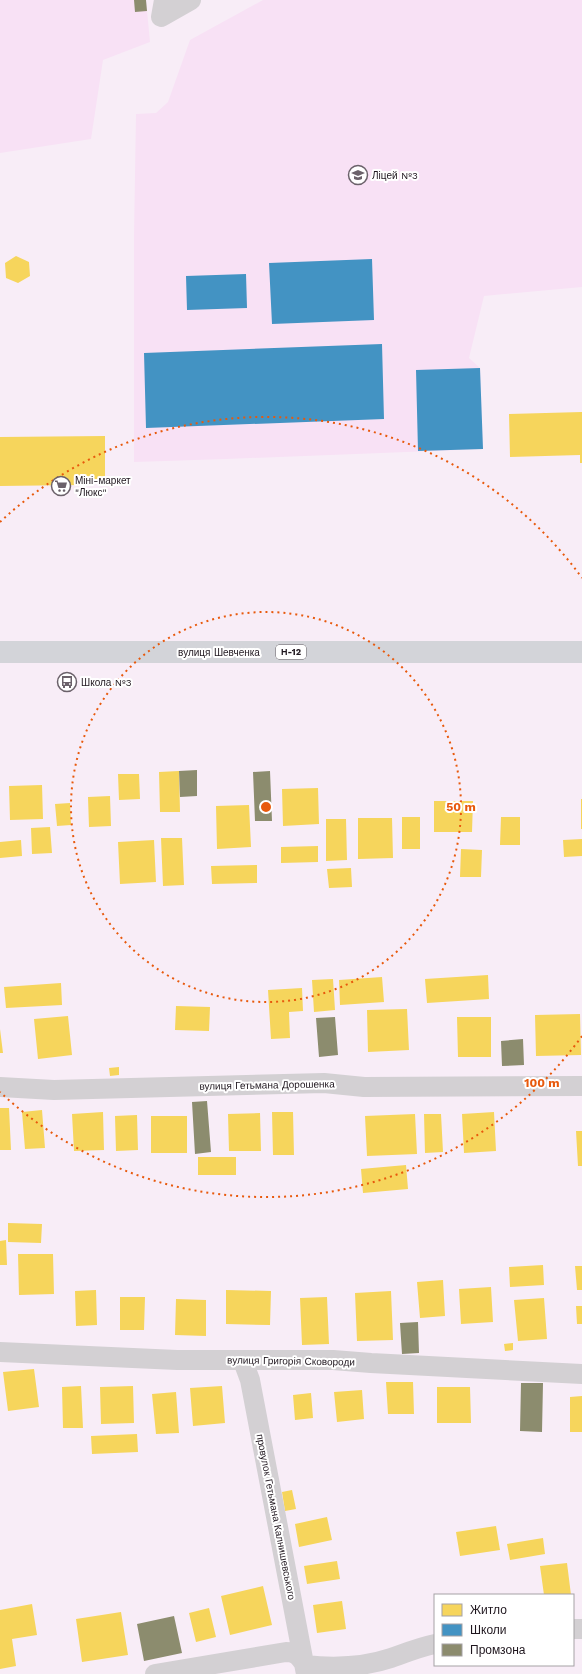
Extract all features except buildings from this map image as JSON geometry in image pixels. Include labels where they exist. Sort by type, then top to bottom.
[{"type":"main road","name":"вулиця Шевченка","points":[[0,652],[582,652]]},
{"type":"street","points":[[164,0],[161,17],[191,0]]},
{"type":"street","name":"вулиця Гетьмана Дорошенка","points":[[0,1087],[54,1090],[324,1083],[364,1087],[582,1086]]},
{"type":"street","name":"вулиця Григорія Сковороди","points":[[0,1352],[243,1361],[333,1360],[582,1374]]},
{"type":"street","name":"провулок Гетьмана Калнишевського","points":[[243,1361],[250,1380],[305,1670]]},
{"type":"street","points":[[155,1674],[286,1652],[292,1652],[298,1655],[305,1670],[370,1663],[434,1644]]},
{"type":"shaded area","points":[[0,0],[146,0],[150,42],[103,60],[91,139],[0,153]]},
{"type":"shaded area","name":"Ліцей №3","points":[[263,0],[582,0],[582,287],[484,296],[469,358],[480,368],[483,449],[134,462],[134,236],[136,114],[156,113],[168,102],[190,40]]},
{"type":"place","name":"Ліцей №3","points":[[358,175]]},
{"type":"place","name":"Міні-маркет \"Люкс\"","points":[[61,486]]},
{"type":"place","name":"Школа №3","points":[[67,682]]}]
